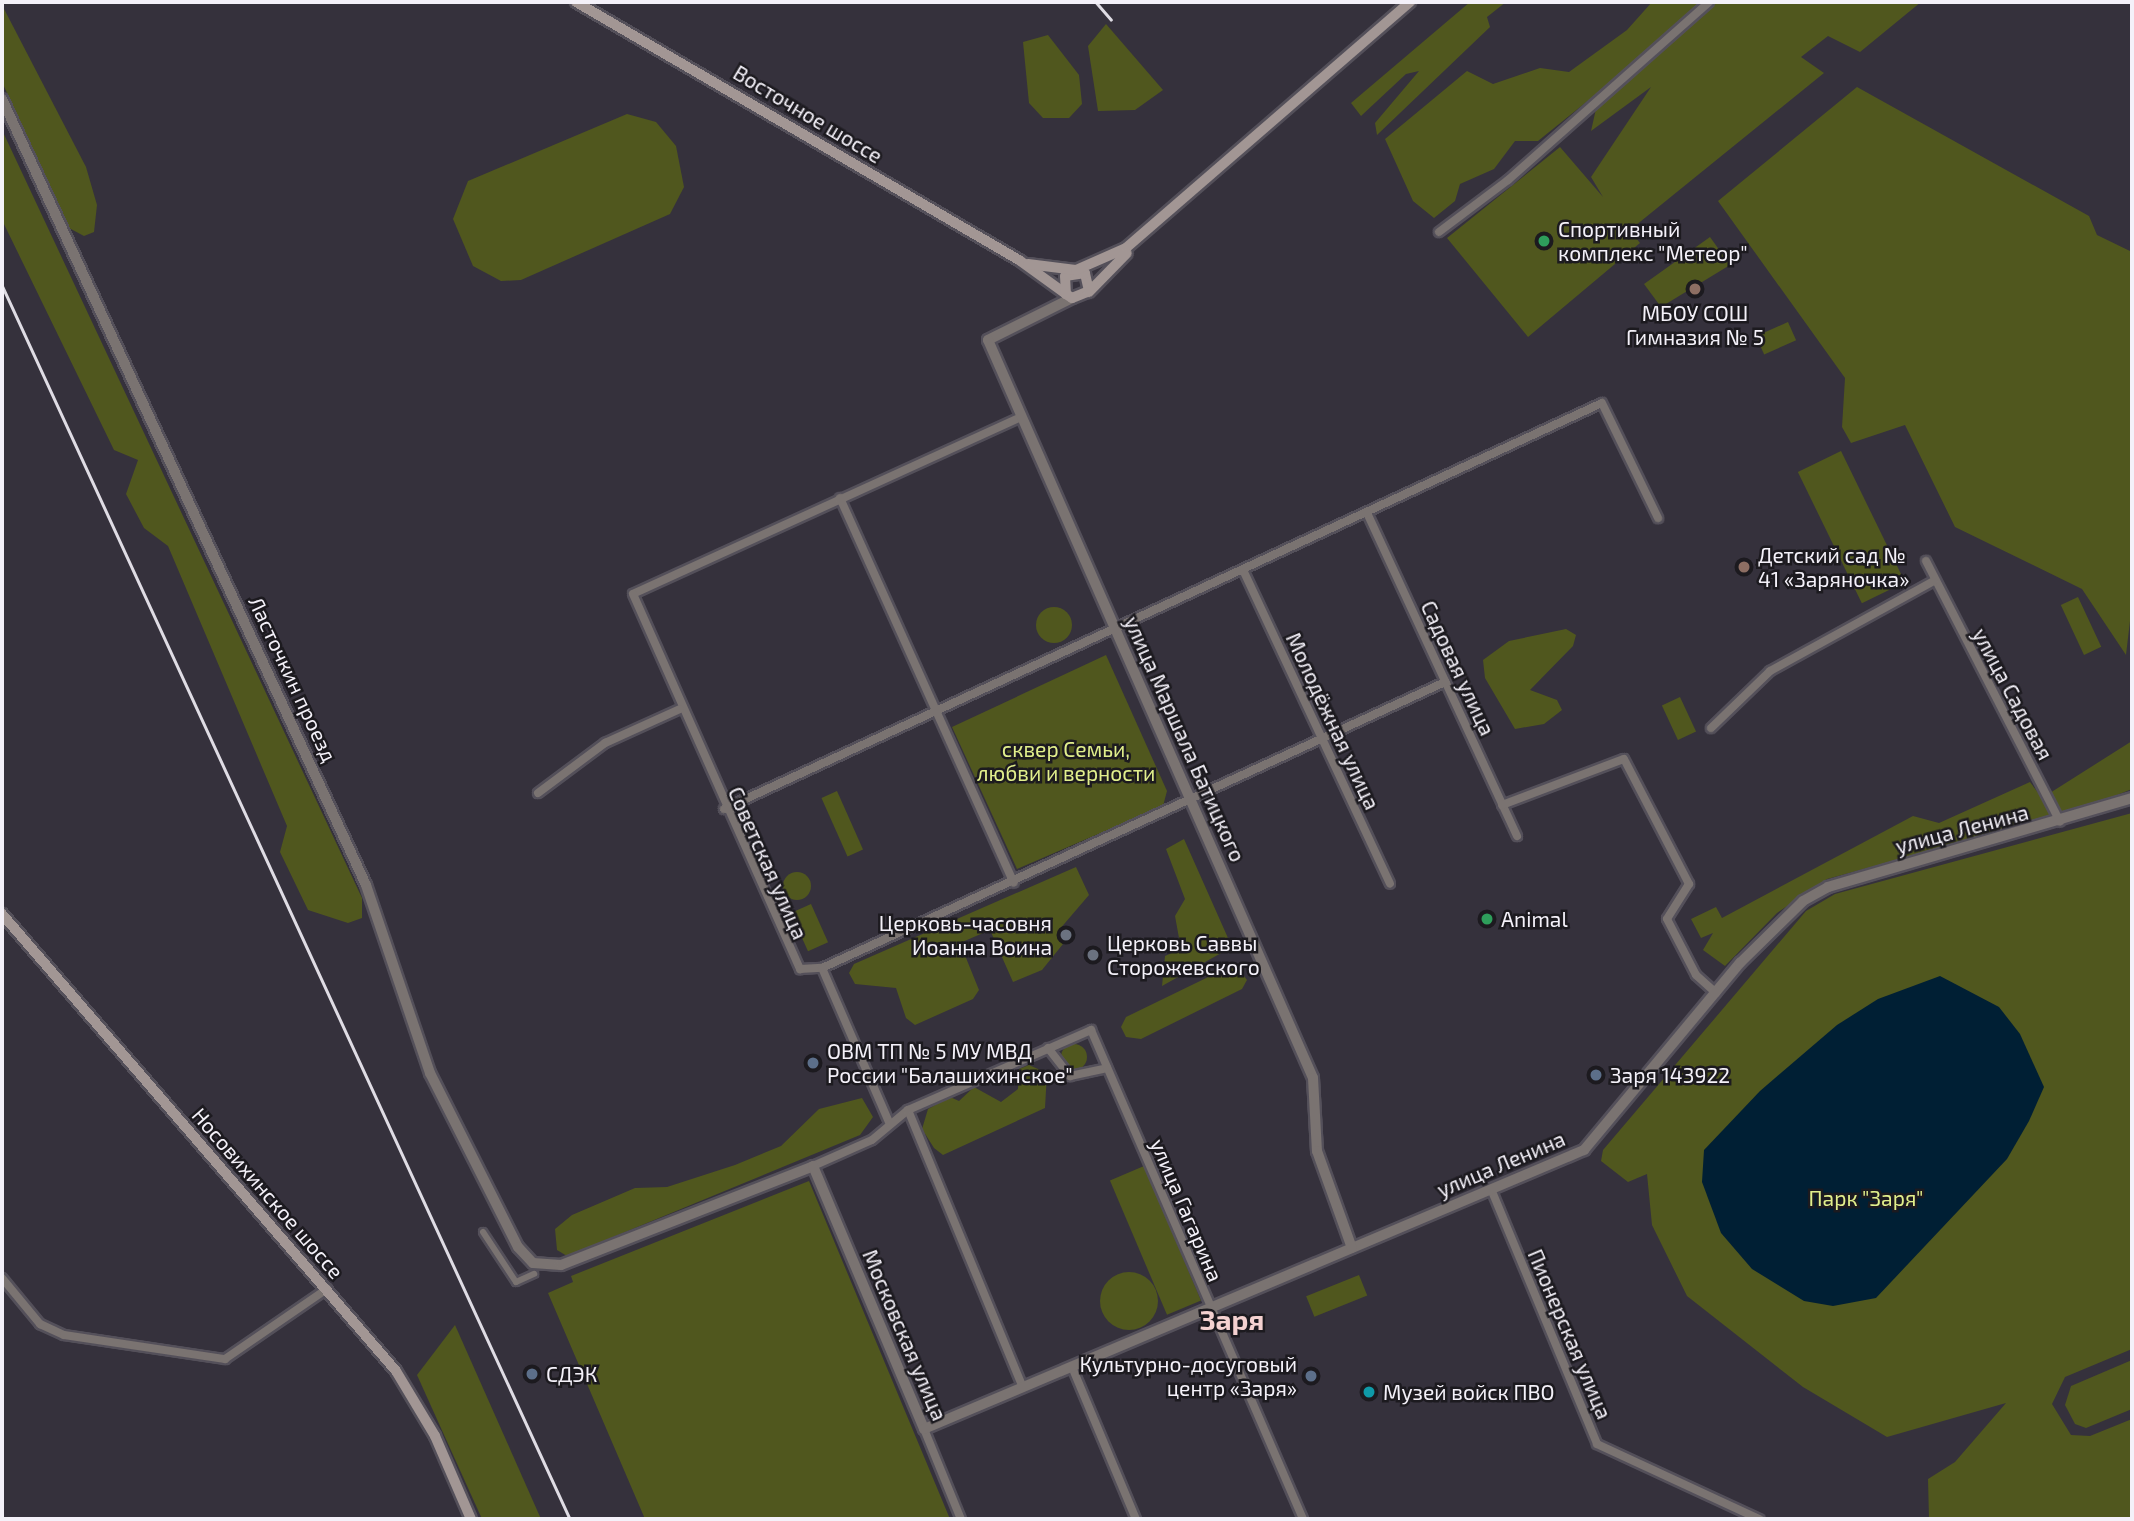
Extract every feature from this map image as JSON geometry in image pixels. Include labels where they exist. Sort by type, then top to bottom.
[{"type":"main road","name":"Восточное шоссе","points":[[576,2],[1019,260],[1069,296]]},
{"type":"main road","points":[[1147,232],[1104,261],[1065,276],[1069,296],[1085,296],[1147,232],[1410,2]]},
{"type":"main road","name":"Восточное шоссе","points":[[1019,260],[1076,270]]},
{"type":"main road","points":[[1076,270],[1089,279],[1085,296]]},
{"type":"main road","name":"Носовихинское шоссе","points":[[2,914],[327,1289],[409,1390],[471,1519]]},
{"type":"street","points":[[1439,232],[1508,180],[1709,2]]},
{"type":"street","name":"Ласточкин проезд","points":[[2,99],[366,885],[438,1090],[518,1247],[533,1263],[567,1263],[813,1166]]},
{"type":"street","name":"улица Маршала Батицкого","points":[[1069,296],[988,340],[1313,1078],[1317,1151],[1352,1248]]},
{"type":"street","points":[[724,809],[1368,515],[1602,403],[1658,518]]},
{"type":"street","points":[[1014,883],[840,498],[1021,417]]},
{"type":"street","name":"Советская улица","points":[[822,968],[800,969],[791,958],[680,709],[633,594],[840,498]]},
{"type":"street","name":"Садовая улица","points":[[1368,515],[1517,836]]},
{"type":"street","name":"улица Садовая","points":[[1926,561],[2060,822]]},
{"type":"street","name":"Молодёжная улица","points":[[1244,572],[1390,884]]},
{"type":"street","points":[[1712,728],[1770,671],[1934,581]]},
{"type":"street","points":[[889,1122],[822,968],[1192,802],[1445,681]]},
{"type":"street","points":[[538,793],[605,743],[680,709]]},
{"type":"street","points":[[1503,805],[1624,759],[1689,884],[1667,919],[1696,975],[1716,993]]},
{"type":"street","name":"улица Ленина","points":[[924,1429],[1491,1189],[1596,1140],[1768,933],[1828,887],[2060,822],[2132,798]]},
{"type":"street","name":"улица Гагарина","points":[[1048,1048],[1091,1030],[1303,1519]]},
{"type":"street","points":[[813,1166],[872,1140],[889,1122],[908,1110],[1048,1048],[1070,1076],[1107,1068]]},
{"type":"street","points":[[908,1110],[1023,1387]]},
{"type":"street","name":"Московская улица","points":[[813,1166],[961,1519]]},
{"type":"street","name":"Пионерская улица","points":[[1491,1189],[1598,1444],[1759,1519]]},
{"type":"street","points":[[483,1232],[516,1282],[534,1275]]},
{"type":"street","points":[[2,1278],[40,1324],[64,1335],[225,1359],[327,1289]]},
{"type":"street","points":[[1072,1367],[1136,1519]]},
{"type":"green space","points":[[1470,2],[1506,2],[1487,17],[1490,27],[1377,135],[1375,123],[1419,71],[1406,74],[1361,116],[1351,103]]},
{"type":"green space","points":[[1652,2],[1921,2],[1860,52],[1828,36],[1801,57],[1824,73],[1630,230],[1640,243],[1528,337],[1447,238],[1560,147],[1603,197],[1591,177],[1651,87],[1591,131],[1600,91],[1538,141],[1515,141],[1494,169],[1460,184],[1455,201],[1434,218],[1413,201],[1385,139],[1467,71],[1493,84],[1540,68],[1569,72],[1627,30]]},
{"type":"green space","points":[[2,5],[86,167],[97,205],[94,232],[84,236],[69,228],[2,82]]},
{"type":"green space","points":[[1106,24],[1163,90],[1135,110],[1098,111],[1088,46]]},
{"type":"green space","points":[[1048,35],[1079,75],[1082,104],[1069,118],[1043,118],[1029,103],[1023,42]]},
{"type":"green space","points":[[1857,87],[2089,216],[2097,235],[2132,252],[2132,604],[2126,655],[2082,589],[1955,527],[1905,425],[1851,443],[1842,427],[1845,378],[1718,201]]},
{"type":"green space","points":[[627,114],[656,122],[676,146],[684,187],[670,214],[521,280],[501,281],[473,266],[453,219],[468,181]]},
{"type":"green space","points":[[2,130],[362,898],[362,918],[348,923],[308,910],[280,852],[287,826],[168,546],[144,528],[126,494],[138,460],[114,450],[2,220]]},
{"type":"green space","points":[[1710,237],[1730,265],[1661,307],[1644,284]]},
{"type":"green space","points":[[1788,322],[1796,340],[1764,355],[1756,336]]},
{"type":"green space","points":[[1841,451],[1905,582],[1862,603],[1798,472]]},
{"type":"green space","points":[[2078,597],[2101,647],[2084,655],[2061,605]]},
{"type":"green space","points":[[1054,607],[1067,612],[1072,625],[1067,638],[1054,643],[1041,638],[1036,625],[1041,612]]},
{"type":"green space","points":[[1566,629],[1576,635],[1573,646],[1530,690],[1557,700],[1562,710],[1544,724],[1515,729],[1485,678],[1483,660],[1509,641]]},
{"type":"green space","name":"сквер Семьи, любви и верности","points":[[1106,655],[1167,791],[1163,806],[1017,869],[952,727]]},
{"type":"green space","points":[[1680,697],[1696,731],[1678,740],[1662,705]]},
{"type":"green space","points":[[2132,741],[2132,789],[2077,811],[1827,879],[1777,913],[1725,966],[1703,950],[1713,933],[1701,938],[1691,919],[1716,907],[1722,918],[1913,816],[1939,823],[2030,782],[2042,798]]},
{"type":"green space","points":[[837,791],[863,849],[848,856],[821,798]]},
{"type":"green space","name":"Парк \"Заря\"","points":[[2132,813],[2132,1349],[2065,1377],[2052,1404],[2071,1435],[2090,1436],[2132,1419],[2132,1519],[1929,1519],[1928,1479],[1955,1462],[2006,1403],[1887,1437],[1803,1387],[1687,1296],[1652,1225],[1647,1174],[1628,1182],[1601,1161],[1603,1150],[1806,911],[1835,894]]},
{"type":"green space","points":[[1184,839],[1232,947],[1162,986],[1165,956],[1181,949],[1175,916],[1185,899],[1166,849]]},
{"type":"green space","points":[[1076,867],[1089,895],[1059,930],[1063,944],[1042,970],[1013,982],[990,930],[960,943],[979,990],[973,999],[915,1025],[906,1018],[896,988],[855,984],[849,973],[854,964]]},
{"type":"green space","points":[[797,872],[807,876],[811,886],[807,896],[797,900],[787,896],[783,886],[787,876]]},
{"type":"green space","points":[[811,904],[828,942],[808,951],[791,913]]},
{"type":"green space","points":[[1235,964],[1247,980],[1242,989],[1141,1039],[1126,1037],[1121,1027],[1126,1017]]},
{"type":"green space","points":[[1074,1044],[1083,1048],[1087,1057],[1083,1066],[1074,1070],[1065,1066],[1061,1057],[1065,1048]]},
{"type":"green space","points":[[1029,1065],[1047,1073],[1045,1108],[943,1155],[934,1148],[922,1129],[928,1109],[950,1097],[959,1101],[974,1087],[1001,1102],[1018,1089],[1019,1069]]},
{"type":"green space","points":[[862,1098],[873,1117],[860,1135],[567,1256],[557,1250],[555,1229],[572,1215],[635,1188],[667,1187],[735,1165],[781,1146],[819,1109]]},
{"type":"green space","points":[[1144,1166],[1201,1300],[1167,1315],[1110,1180]]},
{"type":"green space","points":[[809,1181],[950,1519],[645,1519],[548,1293],[573,1282],[571,1276]]},
{"type":"green space","points":[[1129,1272],[1150,1280],[1158,1301],[1150,1322],[1129,1330],[1108,1322],[1100,1301],[1108,1280]]},
{"type":"green space","points":[[1359,1275],[1367,1295],[1314,1317],[1306,1296]]},
{"type":"green space","points":[[455,1325],[541,1519],[482,1519],[417,1375]]},
{"type":"green space","points":[[2132,1360],[2132,1409],[2086,1428],[2075,1424],[2065,1405],[2071,1386]]},
{"type":"water","points":[[1940,976],[1999,1007],[2020,1034],[2044,1087],[2029,1121],[2007,1159],[1876,1298],[1833,1306],[1804,1301],[1752,1269],[1721,1233],[1702,1182],[1704,1150],[1760,1091],[1837,1025],[1878,999]]},
{"type":"railway","points":[[1096,2],[1111,19]]},
{"type":"railway","points":[[2,285],[570,1519]]},
{"type":"place","name":"Спортивный комплекс \"Метеор\"","points":[[1544,241]]},
{"type":"place","name":"МБОУ СОШ Гимназия № 5","points":[[1695,289]]},
{"type":"place","name":"Детский сад № 41 «Заряночка»","points":[[1744,567]]},
{"type":"place","name":"Animal","points":[[1487,919]]},
{"type":"place","name":"Церковь-часовня Иоанна Воина","points":[[1066,935]]},
{"type":"place","name":"Церковь Саввы Сторожевского","points":[[1093,955]]},
{"type":"place","name":"ОВМ ТП № 5 МУ МВД России \"Балашихинское\"","points":[[813,1063]]},
{"type":"place","name":"Заря 143922","points":[[1596,1075]]},
{"type":"place","name":"СДЭК","points":[[532,1374]]},
{"type":"place","name":"Культурно-досуговый центр «Заря»","points":[[1311,1376]]},
{"type":"place","name":"Музей войск ПВО","points":[[1369,1392]]},
{"type":"district","name":"Заря","points":[[1232,1319]]}]
